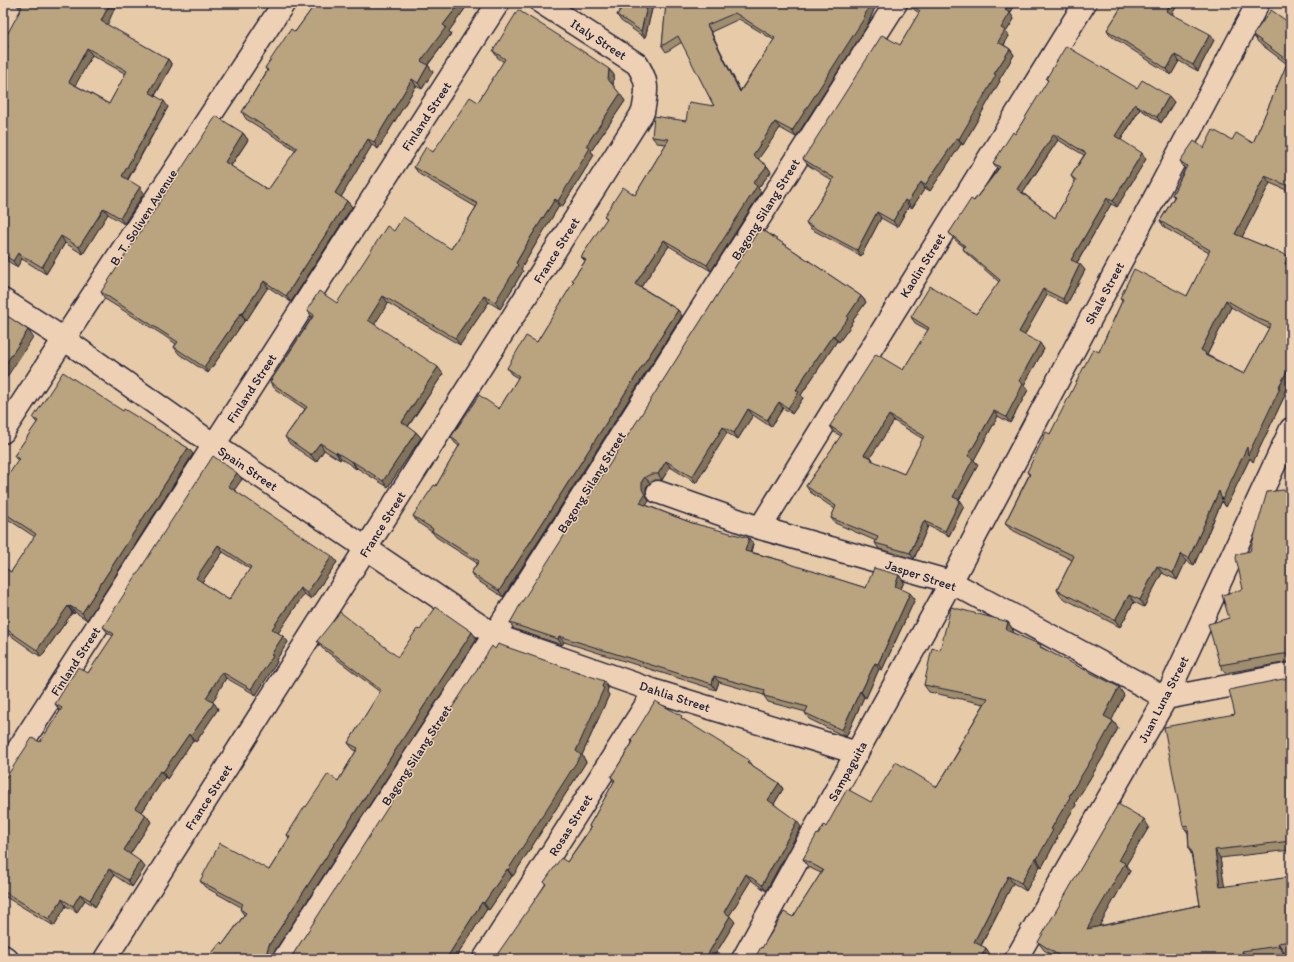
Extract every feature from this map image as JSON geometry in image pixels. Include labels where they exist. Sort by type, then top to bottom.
[{"type":"street","name":"B. T. Soliven Avenue","points":[[3,432],[284,3]]},
{"type":"street","name":"Finland Street","points":[[3,773],[498,3]]},
{"type":"street","name":"Italy Street","points":[[542,3],[637,64],[643,74],[646,84]]},
{"type":"street","name":"Bagong Silang Street","points":[[284,959],[494,635],[896,3]]},
{"type":"street","name":"Kaolin Street","points":[[760,528],[1085,3]]},
{"type":"street","name":"Shale Street","points":[[951,582],[1258,3]]},
{"type":"street","name":"France Street","points":[[105,959],[643,112],[646,97],[646,84]]},
{"type":"street","name":"Spain Street","points":[[3,300],[64,339],[214,445],[494,635]]},
{"type":"street","name":"Juan Luna Street","points":[[1016,959],[1166,698],[1291,429]]},
{"type":"street","name":"Jasper Street","points":[[658,492],[760,528],[951,582],[1166,698]]},
{"type":"street","name":"Sampaguita","points":[[743,959],[951,582]]},
{"type":"street","name":"Dahlia Street","points":[[494,635],[655,691],[857,753]]},
{"type":"street","points":[[1166,698],[1291,674]]},
{"type":"street","name":"Rosas Street","points":[[484,959],[655,691]]},
{"type":"street","points":[[3,956],[7,959]]},
{"type":"building","points":[[110,3],[101,21],[168,59],[149,92],[164,101],[122,176],[140,187],[120,218],[104,208],[79,247],[61,236],[42,267],[18,253],[13,261],[3,254],[3,55],[8,46],[3,42],[22,7],[16,4]],"holes":[[[87,48],[127,71],[109,104],[69,82]]]},
{"type":"building","points":[[316,3],[460,3],[443,25],[446,27],[421,61],[428,65],[418,83],[412,79],[374,142],[368,139],[335,193],[347,201],[286,296],[264,281],[204,367],[174,347],[178,342],[101,292],[216,116],[243,133],[225,162],[268,190],[297,148],[242,112],[268,70],[265,68],[291,29],[295,32]]},
{"type":"building","points":[[625,3],[648,3],[641,31],[617,15]]},
{"type":"building","points":[[666,3],[870,3],[863,20],[792,131],[775,122],[753,155],[767,166],[753,183],[757,186],[707,265],[664,240],[635,284],[678,310],[499,591],[471,573],[479,561],[432,531],[433,529],[413,516],[434,485],[436,486],[460,444],[451,437],[479,395],[499,409],[519,376],[507,368],[526,336],[537,342],[574,281],[572,280],[586,260],[581,257],[607,218],[604,216],[623,187],[635,195],[669,139],[652,137],[654,116],[686,121],[689,102],[714,106],[678,36],[662,46]],"holes":[[[735,13],[775,38],[740,92],[707,25]]]},
{"type":"building","points":[[909,3],[1009,3],[1005,10],[1010,13],[1001,28],[1005,30],[998,42],[1010,49],[994,74],[996,75],[959,139],[957,138],[925,185],[921,182],[908,202],[905,200],[893,221],[877,212],[857,250],[806,223],[834,178],[803,159],[882,35],[900,45],[920,11]]},
{"type":"building","points":[[1124,3],[1171,3],[1166,11],[1210,34],[1193,65],[1175,55],[1167,69],[1107,30]]},
{"type":"building","points":[[518,10],[609,69],[608,79],[620,94],[586,146],[590,148],[558,201],[555,199],[532,235],[516,263],[518,265],[495,302],[484,296],[455,338],[383,296],[368,320],[438,367],[402,422],[416,432],[383,481],[320,443],[311,455],[285,437],[307,407],[270,382],[314,315],[307,310],[319,291],[337,303],[387,226],[394,231],[403,217],[451,249],[478,204],[414,167],[426,147],[433,152],[470,97],[478,102],[505,59],[493,51]]},
{"type":"building","points":[[1271,10],[1291,24],[1291,187],[1265,176],[1235,234],[1288,256],[1285,264],[1291,267],[1291,364],[1278,388],[1280,388],[1248,455],[1247,447],[1222,500],[1219,491],[1189,558],[1181,554],[1173,573],[1157,566],[1140,600],[1129,595],[1115,620],[1057,590],[1074,556],[1005,523],[1030,474],[1027,472],[1046,432],[1050,434],[1093,349],[1099,352],[1123,299],[1120,298],[1134,269],[1187,296],[1210,250],[1160,221],[1175,196],[1172,195],[1187,166],[1180,161],[1194,141],[1204,148],[1213,130],[1232,140],[1236,133],[1253,143],[1288,61],[1253,35]],"holes":[[[1226,300],[1259,319],[1271,324],[1244,374],[1205,355],[1206,353],[1201,350]]]},
{"type":"building","points":[[1066,46],[1137,88],[1142,80],[1169,96],[1157,117],[1135,104],[1115,136],[1142,153],[1113,201],[1107,198],[1071,260],[1080,264],[1063,299],[1043,289],[1019,332],[1040,343],[1019,381],[1023,384],[1006,417],[994,411],[968,456],[973,459],[953,497],[960,500],[945,531],[924,521],[910,553],[875,543],[878,537],[831,518],[836,506],[806,486],[842,434],[830,426],[876,354],[903,370],[929,328],[911,317],[930,286],[976,314],[1000,280],[963,249],[965,246],[949,233],[971,199],[974,201],[1000,167],[993,163],[1013,132],[1015,134],[1048,80],[1046,79]],"holes":[[[1054,134],[1086,153],[1071,176],[1076,180],[1055,218],[1017,189]],[[889,415],[924,436],[904,474],[871,460],[872,458],[864,455]]]},
{"type":"building","points":[[760,228],[861,296],[847,317],[848,318],[834,336],[833,335],[806,374],[796,390],[799,392],[788,408],[779,402],[767,420],[748,409],[734,433],[723,427],[692,477],[666,461],[658,474],[651,474],[645,477],[642,481],[642,489],[645,495],[640,503],[692,523],[749,538],[745,551],[787,562],[866,588],[874,568],[899,575],[895,586],[910,593],[878,664],[875,663],[842,730],[805,713],[808,707],[764,696],[765,690],[714,676],[712,684],[559,636],[558,639],[510,623]]},
{"type":"building","points":[[3,313],[28,330],[3,368]]},
{"type":"building","points":[[63,372],[123,411],[124,409],[188,448],[82,613],[68,606],[37,650],[3,627],[3,567],[11,572],[36,534],[3,512],[3,483],[19,459],[14,456],[38,421],[33,418]]},
{"type":"building","points":[[1291,385],[1291,410],[1287,386]]},
{"type":"building","points":[[1291,454],[1291,473],[1288,455]]},
{"type":"building","points":[[213,456],[237,473],[228,486],[332,556],[307,593],[300,588],[272,629],[283,636],[271,655],[273,656],[251,689],[222,672],[206,698],[214,703],[191,736],[189,734],[163,772],[160,771],[135,808],[146,815],[124,850],[140,861],[128,880],[109,869],[90,900],[80,894],[73,906],[62,899],[49,919],[3,891],[3,797],[7,791],[3,788],[3,778],[5,778],[9,773],[32,738],[40,742],[62,708],[55,704],[78,667],[88,673],[114,634],[103,627]],"holes":[[[218,545],[251,567],[229,600],[196,578]]]},
{"type":"building","points":[[1291,489],[1291,655],[1283,654],[1220,665],[1208,624],[1229,618],[1222,595],[1243,589],[1236,558],[1237,554],[1250,551],[1267,492]]},
{"type":"building","points":[[436,607],[472,632],[269,945],[267,951],[269,959],[207,959],[221,942],[223,944],[246,913],[240,909],[243,904],[200,881],[220,843],[269,870],[290,837],[287,835],[305,806],[306,807],[328,774],[338,781],[358,748],[348,743],[381,690],[317,641],[340,612],[398,657],[417,629],[420,630]]},
{"type":"building","points":[[951,607],[1008,622],[1006,630],[1041,645],[1040,647],[1119,687],[1104,716],[1113,721],[1069,796],[1070,797],[1051,829],[1053,830],[1037,859],[1035,858],[1021,883],[1008,876],[974,942],[986,948],[980,959],[754,959],[784,912],[793,917],[823,870],[803,859],[817,834],[818,835],[824,825],[826,827],[847,789],[871,802],[896,762],[937,787],[960,749],[958,748],[988,698],[924,685],[932,648],[940,650]]},
{"type":"building","points":[[498,644],[604,681],[602,687],[604,688],[576,751],[581,755],[508,870],[507,869],[484,903],[482,902],[446,959],[290,959],[492,646],[495,649]]},
{"type":"building","points":[[1291,677],[1291,841],[1215,850],[1220,887],[1291,877],[1291,941],[1278,943],[1279,946],[1242,951],[1244,959],[1051,959],[1061,957],[1038,942],[1118,804],[1144,819],[1119,860],[1125,863],[1087,929],[1200,905],[1191,850],[1189,850],[1188,825],[1183,826],[1164,727],[1235,714],[1229,690]]},
{"type":"building","points":[[655,701],[682,716],[681,718],[749,760],[747,762],[779,783],[768,800],[797,821],[762,885],[746,874],[724,912],[730,916],[708,954],[711,956],[710,959],[494,959],[546,884],[544,882],[561,858],[567,862],[591,828],[589,826],[615,780],[611,777],[633,742],[631,740]]},
{"type":"building","points":[[120,953],[123,959],[111,959],[111,958]]}]
